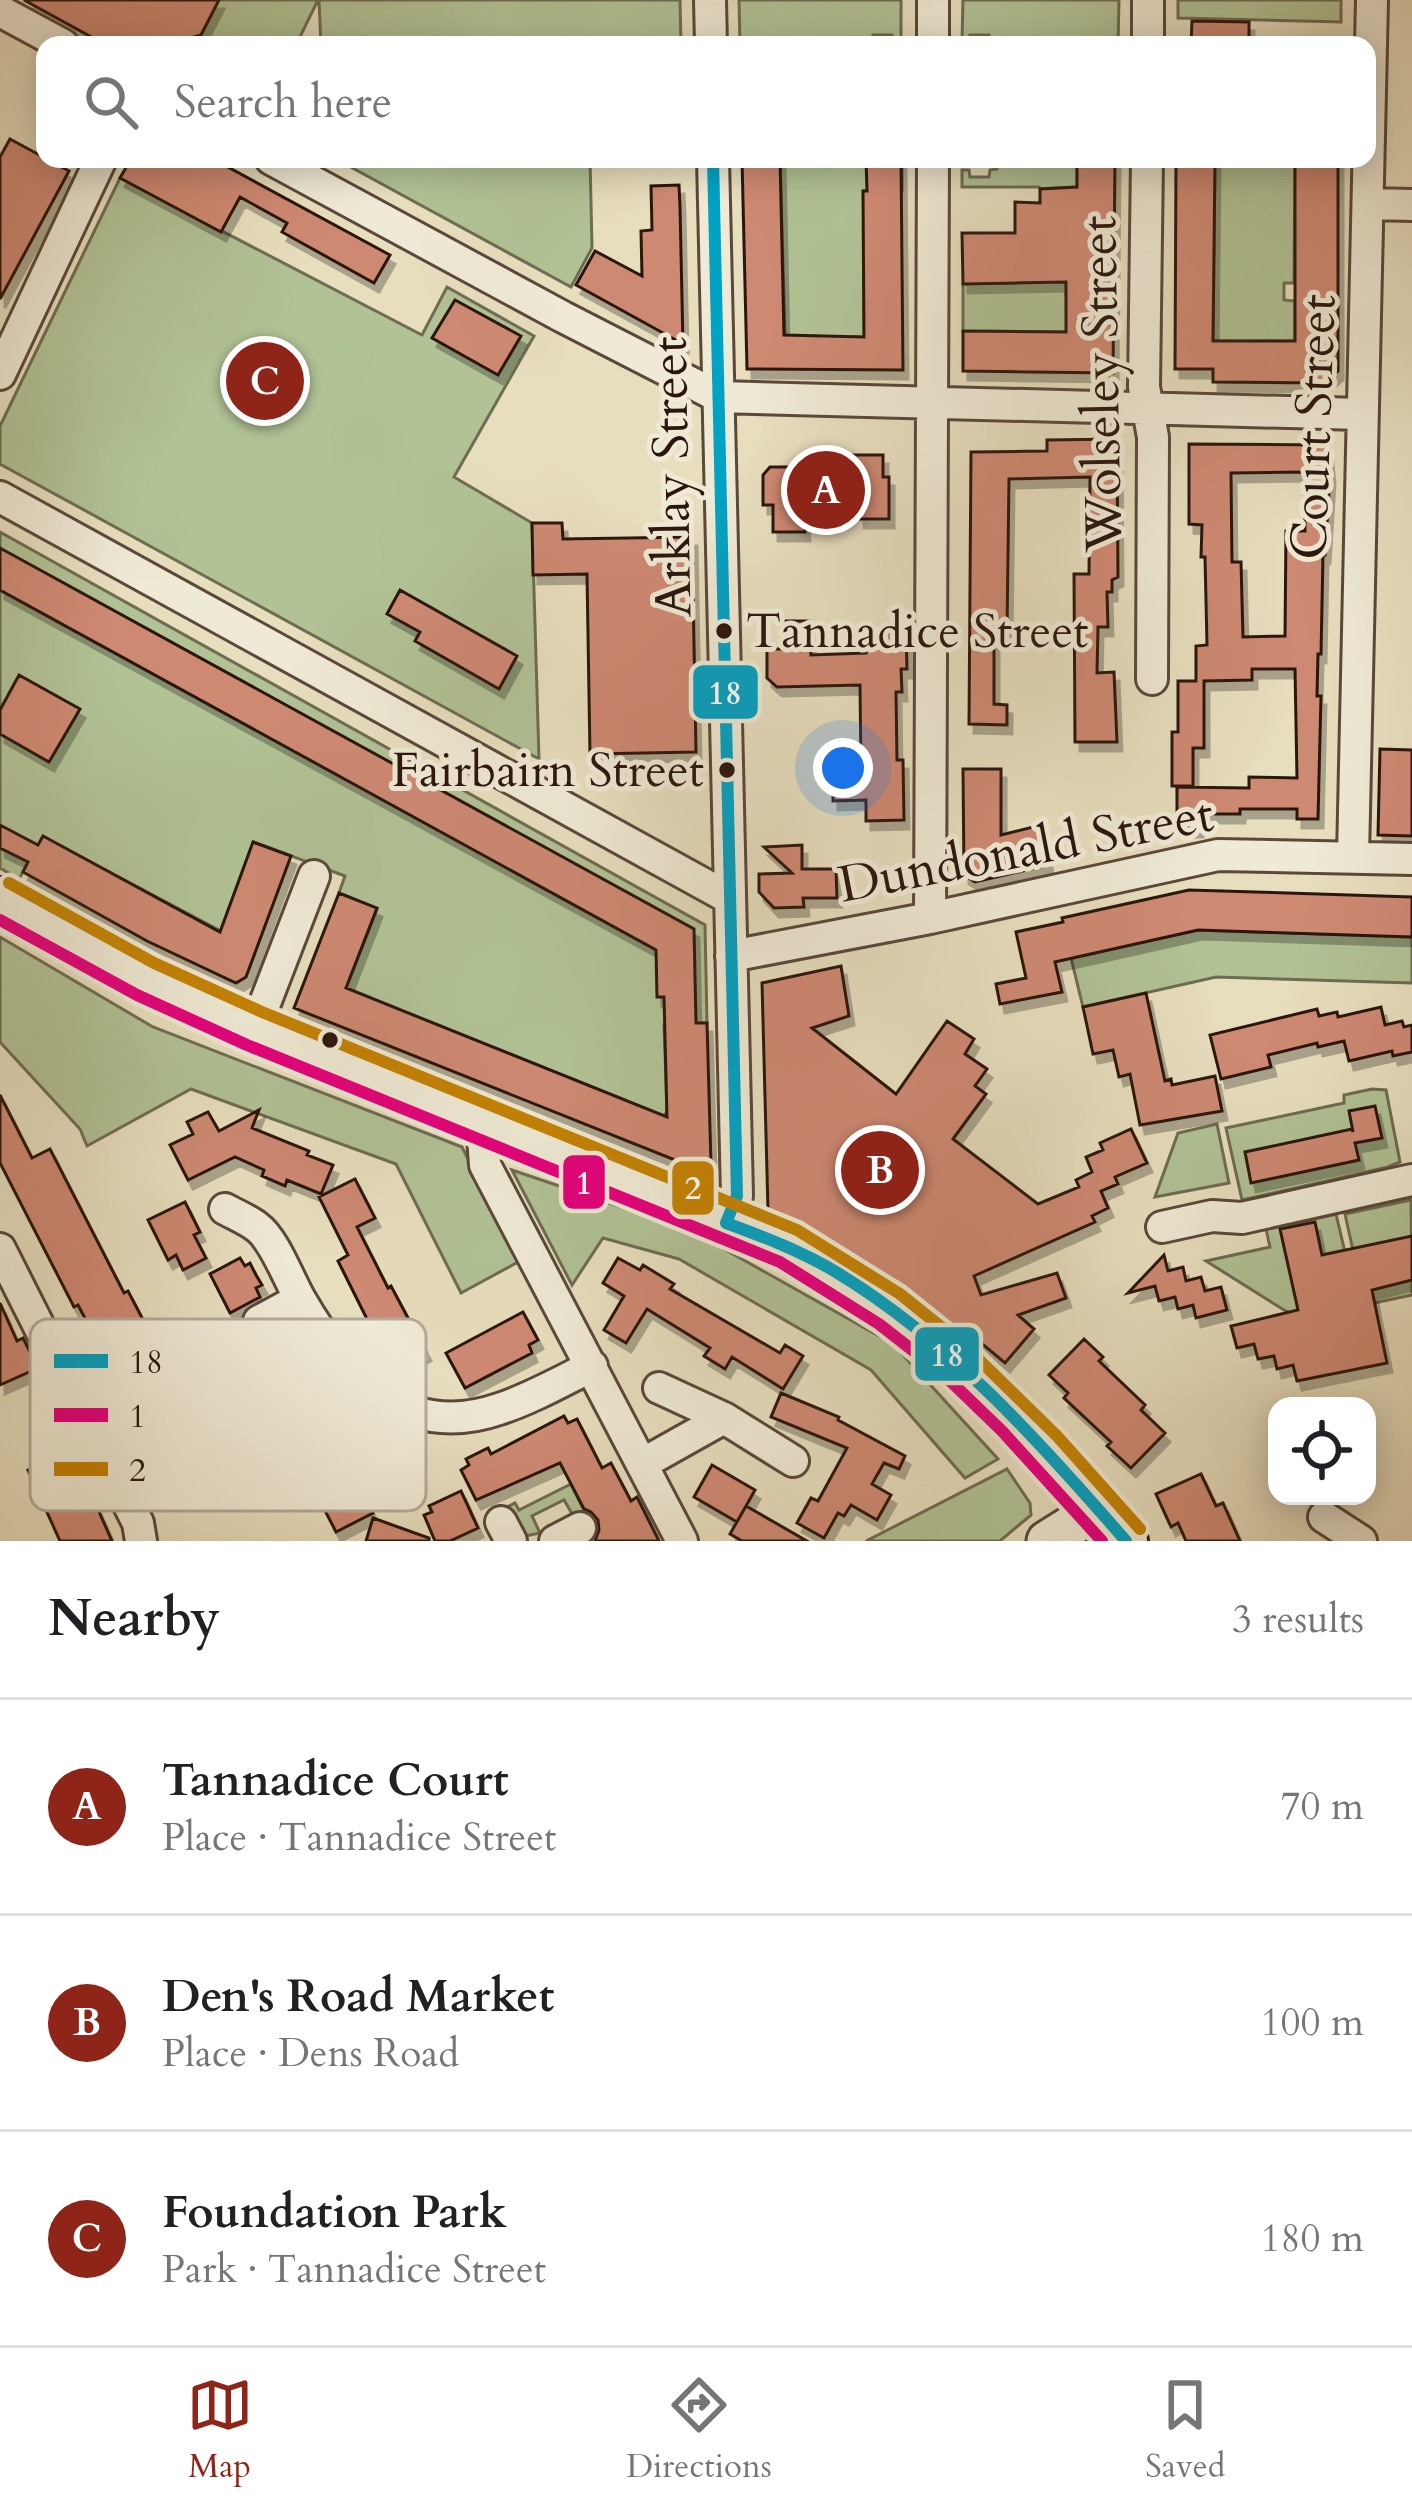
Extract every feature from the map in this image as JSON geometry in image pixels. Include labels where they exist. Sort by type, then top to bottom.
[{"type":"main road","points":[[0,898],[146,979],[255,1029],[788,1246],[842,1276],[893,1312],[994,1400],[1126,1541]]},
{"type":"street","points":[[710,0],[711,36]]},
{"type":"street","points":[[933,0],[933,36]]},
{"type":"street","points":[[1148,0],[1148,36]]},
{"type":"street","name":"Court Street","points":[[1371,36],[1372,0]]},
{"type":"street","points":[[0,11],[46,36]]},
{"type":"street","points":[[0,374],[97,168]]},
{"type":"street","points":[[288,168],[718,397],[1361,414]]},
{"type":"street","name":"Arklay Street","points":[[713,168],[737,1196],[726,1223]]},
{"type":"street","points":[[930,918],[933,168]]},
{"type":"street","name":"Wolseley Street","points":[[1147,168],[1144,387],[1153,437],[1152,679]]},
{"type":"street","name":"Court Street","points":[[1353,857],[1370,168]]},
{"type":"street","points":[[1369,204],[1412,205]]},
{"type":"street","points":[[0,497],[729,898]]},
{"type":"street","name":"Dundonald Street","points":[[731,956],[1218,855],[1412,859]]},
{"type":"street","points":[[255,1029],[314,876]]},
{"type":"street","points":[[482,1123],[485,1165],[682,1541]]},
{"type":"street","points":[[1162,1227],[1212,1216],[1242,1218],[1412,1180]]},
{"type":"street","points":[[225,1209],[262,1230],[312,1319]]},
{"type":"street","points":[[0,1249],[35,1319]]},
{"type":"street","points":[[263,1319],[300,1299]]},
{"type":"street","points":[[426,1415],[455,1418],[497,1410],[592,1366]]},
{"type":"street","points":[[659,1388],[724,1418],[793,1461]]},
{"type":"street","points":[[641,1464],[724,1418]]},
{"type":"street","points":[[1047,1541],[1098,1509]]},
{"type":"street","points":[[132,1511],[141,1541]]},
{"type":"street","points":[[1324,1517],[1360,1541]]},
{"type":"green space","points":[[24,0],[318,0],[300,36],[90,36]]},
{"type":"green space","points":[[319,0],[680,0],[681,36],[321,36]]},
{"type":"green space","points":[[739,0],[901,0],[901,36],[740,36]]},
{"type":"green space","points":[[963,0],[1119,0],[1118,36],[962,36]]},
{"type":"green space","points":[[1178,0],[1341,0],[1341,22],[1178,18]]},
{"type":"green space","points":[[353,168],[590,168],[592,248],[571,287]]},
{"type":"green space","points":[[780,168],[902,169],[902,191],[864,191],[864,337],[785,336]]},
{"type":"green space","points":[[1077,168],[1077,187],[962,187],[962,170],[969,170],[970,177],[989,177],[990,170]]},
{"type":"green space","points":[[1215,168],[1295,168],[1294,283],[1284,283],[1284,300],[1295,301],[1295,341],[1213,341]]},
{"type":"green space","points":[[120,178],[422,335],[447,287],[534,336],[454,477],[532,523],[539,759],[0,464],[0,426]]},
{"type":"green space","points":[[1039,203],[1067,203],[1066,295],[1076,295],[1076,332],[963,331],[963,284],[1040,282]]},
{"type":"green space","points":[[0,532],[705,925],[707,1023],[664,1025],[664,1116],[346,988],[377,909],[339,893],[345,876],[254,842],[221,931],[43,837],[19,879],[0,868]]},
{"type":"green space","points":[[1198,930],[1412,937],[1412,983],[1216,977],[1083,1007],[1071,958]]},
{"type":"green space","points":[[0,937],[153,1027],[462,1147],[520,1261],[461,1293],[396,1164],[191,1089],[87,1146],[80,1129],[0,1042]]},
{"type":"green space","points":[[1386,1090],[1400,1162],[1242,1200],[1226,1128],[1344,1103],[1344,1095]]},
{"type":"green space","points":[[1217,1124],[1229,1183],[1155,1197],[1178,1133]]},
{"type":"green space","points":[[512,1170],[692,1231],[893,1344],[998,1459],[965,1478],[871,1370],[679,1259],[603,1238],[572,1285]]},
{"type":"green space","points":[[1411,1200],[1412,1295],[1365,1305],[1345,1214]]},
{"type":"green space","points":[[1336,1214],[1356,1299],[1302,1318],[1206,1261],[1270,1247],[1266,1229]]},
{"type":"green space","points":[[1007,1469],[1030,1503],[1031,1515],[1000,1541],[866,1541]]},
{"type":"green space","points":[[571,1484],[584,1510],[574,1517],[564,1500],[532,1516],[540,1533],[526,1536],[515,1528],[505,1508],[515,1503],[519,1510]]},
{"type":"building","points":[[24,0],[219,0],[198,36],[90,36]]},
{"type":"building","points":[[1192,21],[1249,22],[1249,36],[1191,36]]},
{"type":"building","points":[[10,139],[36,153],[36,168],[69,171],[0,299],[0,157]]},
{"type":"building","points":[[126,168],[230,168],[390,255],[374,283],[282,232],[287,223],[240,197],[221,232],[120,178]]},
{"type":"building","points":[[742,168],[780,168],[784,335],[864,337],[866,168],[901,168],[903,370],[747,369]]},
{"type":"building","points":[[1077,168],[1115,168],[1113,373],[963,371],[963,331],[1066,332],[1066,282],[963,284],[962,233],[1015,233],[1015,202],[1040,203],[1040,189],[1077,187]]},
{"type":"building","points":[[1176,168],[1215,168],[1213,341],[1295,341],[1295,168],[1338,168],[1338,371],[1324,383],[1213,382],[1213,369],[1175,369]]},
{"type":"building","points":[[679,185],[683,344],[576,285],[595,251],[642,276],[641,231],[652,230],[651,186]]},
{"type":"building","points":[[455,300],[521,336],[498,375],[432,338]]},
{"type":"building","points":[[1117,439],[1118,577],[1112,580],[1112,592],[1107,592],[1108,627],[1098,627],[1097,673],[1114,672],[1117,742],[1075,742],[1074,574],[1089,574],[1090,477],[1009,479],[1007,631],[994,631],[994,704],[1007,705],[1007,725],[969,724],[971,452],[1047,451],[1047,440]]},
{"type":"building","points":[[1189,444],[1327,445],[1330,475],[1318,654],[1318,819],[1297,819],[1297,809],[1240,809],[1240,814],[1198,814],[1198,828],[1177,828],[1177,787],[1249,788],[1249,777],[1297,778],[1295,669],[1252,669],[1252,680],[1204,681],[1204,748],[1193,748],[1193,786],[1172,786],[1178,681],[1196,681],[1196,646],[1207,645],[1202,525],[1189,524]],"holes":[[[1304,472],[1305,531],[1286,531],[1285,636],[1243,637],[1241,562],[1232,562],[1231,473]]]},
{"type":"building","points":[[850,455],[883,455],[883,477],[889,477],[889,519],[859,519],[859,497],[804,498],[805,532],[773,532],[773,505],[763,505],[763,475],[770,467],[850,467]]},
{"type":"building","points":[[532,523],[562,523],[563,539],[692,537],[696,752],[590,754],[587,574],[533,575]]},
{"type":"building","points":[[0,548],[694,929],[696,1023],[707,1023],[711,1164],[700,1170],[294,1008],[339,893],[377,908],[346,988],[667,1117],[664,997],[657,997],[656,950],[0,590]]},
{"type":"building","points":[[400,590],[517,656],[499,689],[415,641],[420,632],[387,614]]},
{"type":"building","points":[[781,621],[810,621],[811,655],[866,653],[866,631],[906,630],[907,669],[901,669],[902,692],[896,692],[904,820],[866,821],[866,800],[833,801],[833,770],[861,770],[860,685],[777,687],[767,678],[767,649],[782,649]]},
{"type":"building","points":[[19,675],[80,709],[49,762],[0,734],[0,710]]},
{"type":"building","points":[[1380,749],[1412,750],[1412,836],[1378,835]]},
{"type":"building","points":[[963,769],[1001,769],[1001,835],[1041,825],[1048,865],[975,882],[964,875]]},
{"type":"building","points":[[0,825],[38,845],[43,836],[220,932],[253,842],[291,856],[246,977],[236,983],[147,941],[23,872],[28,862],[0,848]]},
{"type":"building","points":[[802,845],[802,869],[836,869],[837,898],[803,898],[804,907],[774,908],[759,892],[759,874],[792,873],[764,847]]},
{"type":"building","points":[[1189,890],[1412,897],[1412,937],[1198,930],[1055,962],[1062,992],[1000,1004],[996,984],[1026,978],[1016,932]]},
{"type":"building","points":[[841,966],[849,1016],[812,1028],[896,1094],[947,1021],[974,1039],[965,1054],[987,1069],[975,1086],[986,1094],[953,1139],[1038,1204],[1079,1187],[1076,1180],[1092,1172],[1086,1157],[1103,1150],[1100,1143],[1131,1129],[1147,1163],[1115,1177],[1118,1184],[1101,1191],[1108,1208],[1092,1216],[1095,1222],[974,1276],[981,1295],[1057,1273],[1066,1298],[1018,1315],[1034,1329],[1005,1363],[879,1271],[768,1210],[762,983]]},
{"type":"building","points":[[1146,993],[1165,1081],[1171,1079],[1172,1085],[1215,1076],[1222,1111],[1140,1125],[1130,1074],[1119,1077],[1113,1050],[1093,1054],[1083,1007]]},
{"type":"building","points":[[1381,1007],[1385,1025],[1402,1021],[1404,1027],[1412,1025],[1412,1052],[1393,1056],[1392,1051],[1349,1061],[1344,1041],[1318,1047],[1317,1043],[1268,1055],[1271,1067],[1221,1079],[1210,1035],[1317,1009],[1319,1016],[1337,1012],[1338,1017]]},
{"type":"building","points":[[0,1095],[32,1158],[50,1149],[124,1293],[128,1291],[143,1319],[85,1319],[78,1305],[74,1307],[0,1163]]},
{"type":"building","points":[[1375,1106],[1382,1138],[1355,1143],[1359,1160],[1251,1183],[1245,1152],[1353,1132],[1349,1111]]},
{"type":"building","points":[[259,1110],[252,1128],[333,1165],[321,1194],[287,1180],[285,1186],[235,1157],[188,1180],[170,1145],[193,1134],[187,1122],[208,1112],[219,1131]]},
{"type":"building","points":[[355,1179],[375,1218],[357,1227],[408,1319],[367,1319],[338,1261],[348,1255],[319,1197]]},
{"type":"building","points":[[185,1202],[206,1258],[183,1270],[176,1255],[168,1260],[148,1220]]},
{"type":"building","points":[[1315,1222],[1322,1255],[1412,1236],[1412,1280],[1372,1290],[1387,1363],[1297,1381],[1293,1365],[1277,1369],[1274,1356],[1258,1359],[1254,1344],[1237,1348],[1231,1326],[1298,1310],[1280,1229]]},
{"type":"building","points":[[1164,1255],[1168,1271],[1183,1267],[1186,1281],[1201,1277],[1205,1291],[1221,1287],[1227,1310],[1196,1318],[1193,1305],[1178,1309],[1175,1297],[1159,1301],[1155,1286],[1128,1293]]},
{"type":"building","points":[[240,1258],[245,1266],[250,1263],[262,1285],[256,1288],[260,1297],[230,1313],[210,1274]]},
{"type":"building","points":[[618,1258],[640,1270],[643,1265],[674,1284],[670,1289],[780,1353],[785,1345],[803,1356],[783,1389],[732,1357],[725,1369],[704,1356],[710,1348],[647,1309],[626,1343],[604,1330],[624,1296],[603,1283]]},
{"type":"building","points":[[0,1303],[17,1341],[23,1338],[30,1352],[30,1372],[0,1385]]},
{"type":"building","points":[[523,1312],[538,1340],[529,1345],[532,1353],[465,1388],[446,1353]]},
{"type":"building","points":[[1084,1339],[1165,1433],[1131,1468],[1064,1398],[1068,1393],[1049,1375]]},
{"type":"building","points":[[781,1393],[839,1417],[905,1456],[899,1469],[884,1463],[872,1484],[891,1495],[877,1520],[851,1505],[844,1516],[838,1513],[824,1538],[797,1523],[811,1498],[818,1501],[847,1448],[771,1417]]},
{"type":"building","points":[[564,1416],[568,1423],[577,1419],[602,1468],[611,1463],[631,1501],[637,1497],[659,1541],[595,1541],[598,1520],[584,1509],[560,1463],[476,1500],[461,1470],[469,1465],[466,1459],[488,1448],[491,1454]]},
{"type":"building","points":[[712,1465],[755,1490],[737,1522],[694,1497]]},
{"type":"building","points":[[1201,1474],[1216,1506],[1223,1503],[1240,1541],[1186,1541],[1178,1523],[1171,1527],[1156,1494]]},
{"type":"building","points":[[461,1491],[478,1528],[450,1541],[435,1541],[424,1515],[432,1512],[429,1506]]},
{"type":"building","points":[[746,1506],[807,1541],[742,1541],[730,1534]]},
{"type":"building","points":[[46,1511],[99,1511],[112,1541],[60,1541]]},
{"type":"building","points":[[325,1511],[372,1511],[373,1513],[336,1532]]},
{"type":"building","points":[[373,1518],[429,1538],[429,1541],[366,1541]]},
{"type":"transit line","name":"18","points":[[713,168],[737,1196],[726,1223]]},
{"type":"transit line","name":"2","points":[[9,883],[154,963],[262,1012],[797,1230],[900,1294],[966,1347],[1057,1436],[1140,1529]]},
{"type":"transit line","name":"1","points":[[0,920],[137,995],[247,1045],[780,1262],[879,1324],[943,1374],[1102,1541]]},
{"type":"transit line","name":"18","points":[[726,1223],[823,1264],[917,1329],[1026,1430],[1126,1541]]},
{"type":"place","name":"Foundation Park","points":[[265,381]]},
{"type":"place","name":"Tannadice Court","points":[[826,490]]},
{"type":"place","name":"Tannadice Street","points":[[724,631]]},
{"type":"place","name":"Fairbairn Street","points":[[727,770]]},
{"type":"place","name":"Den's Road Market","points":[[880,1170]]}]
